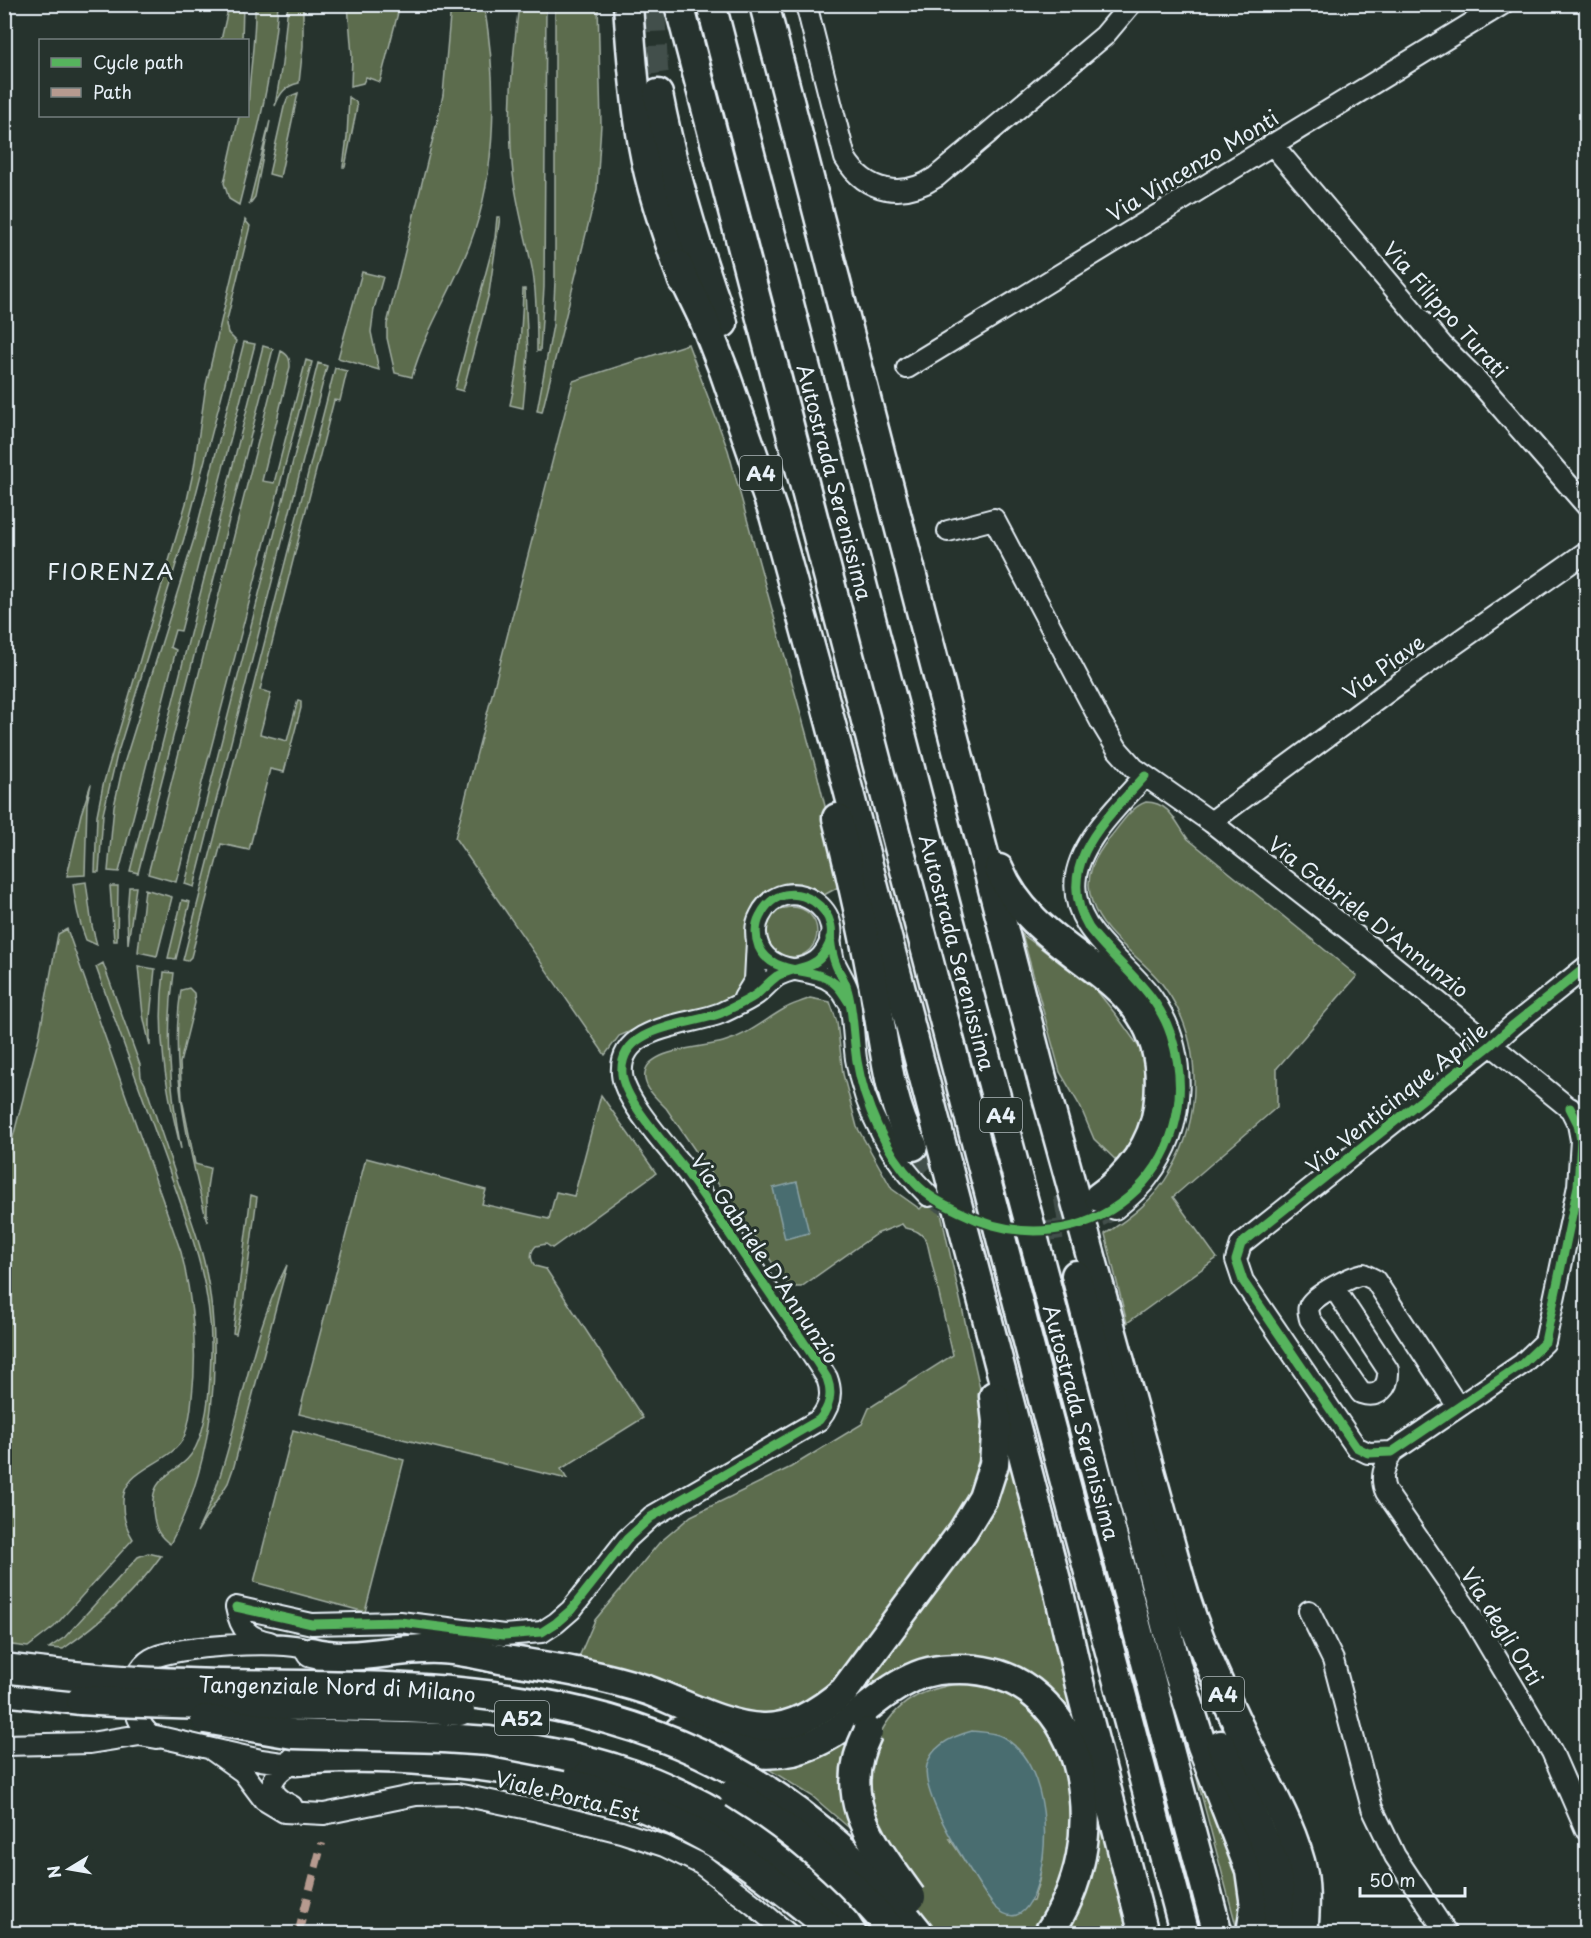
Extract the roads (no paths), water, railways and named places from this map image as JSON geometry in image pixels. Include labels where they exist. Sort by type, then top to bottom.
[{"type":"highway","name":"A4","points":[[628,4],[636,102],[643,147],[664,226],[677,264],[704,320],[759,469],[822,690],[943,1153]]},
{"type":"highway","name":"Autostrada Serenissima","points":[[679,4],[1185,1934]]},
{"type":"highway","name":"Autostrada Serenissima","points":[[711,4],[964,976],[1218,1934]]},
{"type":"highway","points":[[745,4],[1134,1453],[1177,1668],[1202,1746],[1250,1870],[1255,1906],[1251,1934]]},
{"type":"highway","points":[[764,4],[1044,1086],[1134,1453],[1167,1605],[1207,1715],[1274,1863],[1280,1892],[1277,1934]]},
{"type":"highway","points":[[658,94],[685,205],[761,437],[800,586],[822,690]]},
{"type":"highway","points":[[677,264],[722,386],[739,446],[841,835],[892,1088],[900,1119],[913,1146]]},
{"type":"highway","points":[[943,693],[978,794],[997,865],[1010,892],[1029,917],[1046,932],[1123,991],[1138,1010],[1154,1041],[1161,1084],[1158,1114],[1149,1141],[1121,1179],[1107,1203]]},
{"type":"highway","points":[[943,1153],[1057,1584],[1113,1772],[1170,1934]]},
{"type":"highway","points":[[298,1648],[328,1657],[438,1649],[588,1673],[646,1690],[729,1722],[764,1728],[795,1722],[823,1709],[844,1691],[963,1531],[983,1498],[994,1464],[997,1422],[995,1401],[967,1283],[943,1153]]},
{"type":"highway","name":"A4","points":[[1134,1453],[1198,1638],[1291,1836],[1298,1856],[1305,1893],[1303,1934]]},
{"type":"highway","points":[[1057,1584],[1080,1686],[1144,1934]]},
{"type":"highway","name":"Tangenziale Nord di Milano","points":[[4,1668],[96,1678],[185,1683],[370,1687],[458,1692],[530,1701],[622,1722],[683,1744],[722,1763],[784,1802],[837,1843],[886,1892],[920,1934]]},
{"type":"highway","points":[[458,1692],[539,1691],[646,1718],[720,1746],[755,1754],[780,1753],[807,1747],[864,1723],[915,1685],[941,1675],[966,1669],[1008,1679],[1033,1693],[1053,1712],[1063,1727],[1075,1755],[1082,1785],[1083,1845],[1078,1872],[1068,1899],[1048,1934]]},
{"type":"highway","name":"Tangenziale Nord di Milano","points":[[4,1691],[81,1700],[177,1706],[355,1706],[463,1711],[553,1724],[612,1738],[642,1748],[689,1769],[724,1787],[767,1814],[801,1839],[846,1879],[895,1934]]},
{"type":"highway","points":[[81,1700],[165,1717],[211,1719],[278,1732],[489,1741],[568,1756],[613,1768],[682,1796],[718,1815],[782,1858],[827,1899],[852,1934]]},
{"type":"highway","points":[[864,1723],[855,1773],[861,1818],[880,1852],[936,1934]]},
{"type":"highway","points":[[295,1761],[339,1757],[453,1763],[534,1774],[598,1790],[660,1814],[707,1838],[737,1857],[838,1934]]},
{"type":"street","points":[[806,4],[845,158],[861,179],[886,189],[900,190],[924,185],[936,177],[1104,36],[1131,4]]},
{"type":"street","name":"Via Vincenzo Monti","points":[[907,368],[1503,4]]},
{"type":"street","name":"Via Filippo Turati","points":[[1272,144],[1442,345],[1477,380],[1587,505]]},
{"type":"street","name":"Via Gabriele D'Annunzio","points":[[948,531],[994,519],[1101,722],[1118,750],[1145,776],[1211,822],[1587,1122]]},
{"type":"street","name":"Via Piave","points":[[1211,822],[1408,677],[1587,552]]},
{"type":"street","points":[[1107,1203],[1130,1196],[1148,1178],[1167,1145],[1176,1120],[1179,1091],[1178,1067],[1165,1020],[1152,997],[1097,939],[1082,917],[1077,896],[1076,876],[1084,853],[1095,834],[1145,776]]},
{"type":"street","points":[[741,1003],[755,980],[756,930],[763,909],[781,896],[792,894],[803,895],[813,900],[828,916],[835,963],[844,980],[850,1005],[859,1071],[870,1106],[893,1155],[914,1182],[929,1196]]},
{"type":"street","points":[[796,969],[815,962],[822,956],[830,938]]},
{"type":"street","points":[[757,941],[769,960],[782,967],[806,970],[829,979],[850,1005]]},
{"type":"street","name":"Via Venticinque Aprile","points":[[1392,1452],[1368,1453],[1356,1447],[1243,1281],[1236,1260],[1241,1244],[1587,967]]},
{"type":"street","name":"Via Gabriele D'Annunzio","points":[[236,1607],[312,1624],[399,1622],[504,1635],[542,1632],[571,1610],[615,1554],[651,1517],[812,1425],[824,1414],[831,1395],[827,1378],[687,1172],[637,1107],[624,1084],[622,1075],[626,1054],[632,1044],[644,1034],[714,1015],[741,1003],[778,976],[796,969]]},
{"type":"street","points":[[1392,1452],[1522,1364],[1545,1342],[1582,1182],[1581,1140],[1578,1124],[1570,1108]]},
{"type":"street","points":[[1334,1288],[1385,1363],[1387,1385],[1373,1394],[1361,1393],[1310,1319],[1308,1311],[1314,1300],[1334,1288],[1363,1274],[1375,1280],[1458,1407]]},
{"type":"street","name":"Via degli Orti","points":[[1392,1452],[1383,1473],[1383,1486],[1386,1492],[1471,1616],[1551,1752],[1587,1830]]},
{"type":"street","points":[[4,1744],[90,1743],[131,1736],[159,1738],[271,1762],[295,1761],[313,1753],[326,1742],[333,1732],[338,1710],[338,1697],[327,1664],[298,1648],[260,1640],[249,1635],[241,1625],[236,1607]]},
{"type":"street","points":[[203,1648],[215,1645],[225,1638],[236,1607]]},
{"type":"street","points":[[1309,1611],[1333,1660],[1372,1808],[1395,1856],[1447,1934]]},
{"type":"street","points":[[90,1743],[128,1725],[133,1719],[135,1684],[149,1660],[168,1652],[203,1648],[298,1648]]},
{"type":"street","points":[[135,1712],[146,1731],[159,1738]]},
{"type":"street","name":"Viale Porta Est","points":[[212,1750],[243,1772],[258,1795],[271,1806],[284,1812],[334,1813],[416,1795],[441,1793],[471,1795],[621,1832],[664,1846],[701,1864],[788,1934]]},
{"type":"street","name":"Viale Porta Est","points":[[295,1761],[274,1778],[274,1794],[280,1800],[308,1813]]},
{"type":"water","points":[[797,1182],[809,1233],[785,1239],[773,1188]]},
{"type":"water","points":[[972,1731],[999,1735],[1016,1747],[1034,1774],[1039,1791],[1043,1808],[1043,1857],[1039,1878],[1030,1902],[1016,1915],[1006,1915],[995,1907],[986,1895],[950,1836],[929,1790],[926,1776],[927,1765],[933,1752],[944,1742]]},
{"type":"tunnel","points":[[651,4],[654,69],[658,94]]},
{"type":"tunnel","points":[[913,1146],[928,1169],[948,1187],[970,1200],[995,1209],[1021,1213],[1047,1212],[1074,1207],[1099,1197]]},
{"type":"tunnel","points":[[929,1196],[977,1220],[1017,1231],[1034,1232],[1068,1228],[1115,1209]]},
{"type":"district","name":"FIORENZA","points":[[111,570]]}]
